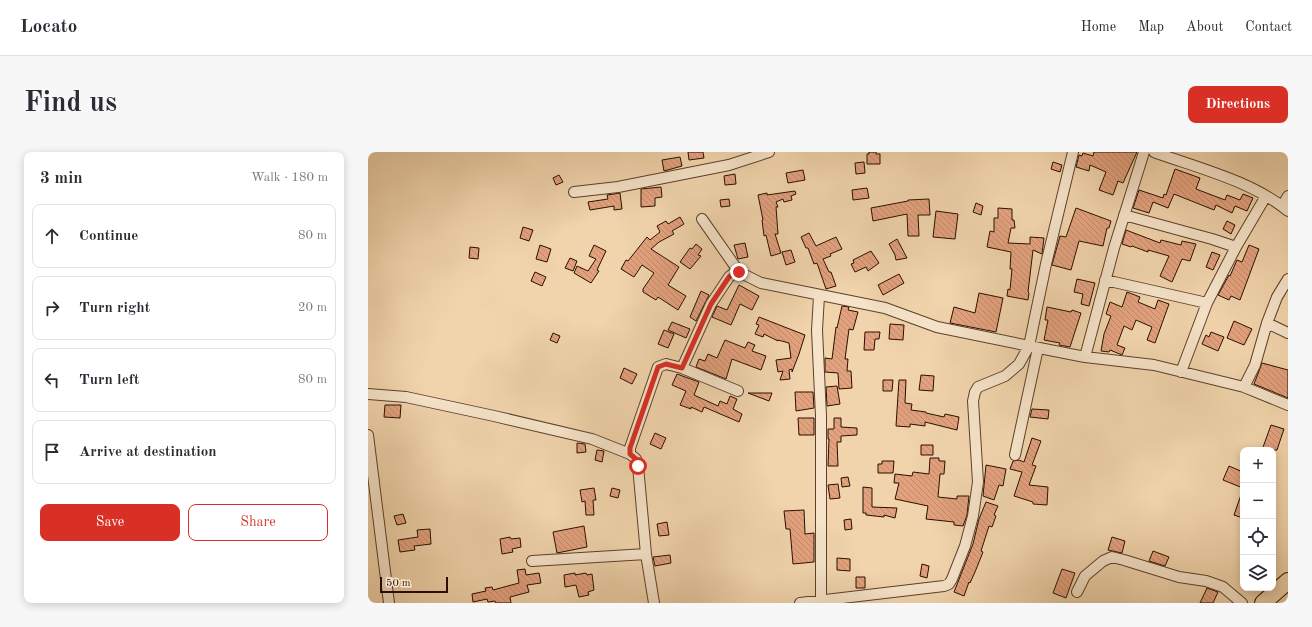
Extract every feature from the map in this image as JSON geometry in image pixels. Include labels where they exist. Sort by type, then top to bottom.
[{"type":"main road","points":[[1263,603],[1288,582]]},
{"type":"street","points":[[574,192],[618,187],[722,166],[770,152]]},
{"type":"street","points":[[1015,454],[1046,264],[1073,152]]},
{"type":"street","points":[[1085,357],[1105,280],[1144,152]]},
{"type":"street","points":[[1154,152],[1238,182],[1266,196],[1285,209],[1288,196]]},
{"type":"street","points":[[1181,372],[1207,303],[1236,247],[1266,196]]},
{"type":"street","points":[[1124,215],[1236,247]]},
{"type":"street","points":[[702,219],[739,272],[760,284],[885,308],[906,317],[937,327],[1033,347],[1085,357],[1154,365],[1244,387],[1288,405]]},
{"type":"street","points":[[682,368],[711,304],[729,277],[734,273],[739,272]]},
{"type":"street","points":[[1244,387],[1255,364],[1267,323],[1277,297],[1288,279]]},
{"type":"street","points":[[1105,280],[1207,303]]},
{"type":"street","points":[[819,296],[818,330],[828,601]]},
{"type":"street","points":[[1267,323],[1288,333]]},
{"type":"street","points":[[800,603],[828,601],[944,586],[949,584],[952,580],[965,546],[973,516],[978,482],[973,401],[975,392],[978,387],[1004,376],[1019,364],[1033,347]]},
{"type":"street","points":[[630,454],[630,448],[658,367],[666,364],[682,368],[738,391]]},
{"type":"street","points":[[368,394],[406,396],[494,416],[592,439],[630,454],[636,459],[638,466],[646,554],[654,603]]},
{"type":"street","points":[[368,435],[389,603]]},
{"type":"street","points":[[532,561],[646,554]]},
{"type":"street","points":[[1077,592],[1085,576],[1102,561],[1112,557],[1179,577],[1212,583],[1223,587],[1242,603]]},
{"type":"building","points":[[688,152],[703,152],[704,158],[689,160]]},
{"type":"building","points":[[869,152],[876,152],[876,154],[880,154],[880,164],[867,164],[867,154],[869,154]]},
{"type":"building","points":[[1094,152],[1137,152],[1123,183],[1118,181],[1113,195],[1099,190],[1106,172],[1090,165],[1089,171],[1076,167],[1079,155],[1082,156],[1083,153],[1093,156]]},
{"type":"building","points":[[680,157],[682,166],[664,171],[662,160]]},
{"type":"building","points":[[864,162],[865,173],[856,174],[855,163]]},
{"type":"building","points":[[1053,162],[1062,165],[1060,172],[1051,169]]},
{"type":"building","points":[[1175,169],[1200,178],[1196,189],[1225,200],[1227,195],[1240,200],[1243,194],[1253,198],[1247,211],[1235,206],[1232,213],[1216,205],[1214,210],[1174,194],[1168,208],[1153,202],[1149,213],[1133,208],[1139,190],[1163,198],[1164,194],[1166,195]]},
{"type":"building","points":[[803,170],[805,180],[788,183],[786,173]]},
{"type":"building","points":[[735,174],[736,184],[725,185],[724,176]]},
{"type":"building","points":[[559,175],[563,182],[556,185],[553,178]]},
{"type":"building","points":[[661,187],[662,197],[655,198],[655,206],[641,207],[641,189]]},
{"type":"building","points":[[867,188],[869,198],[853,200],[852,190]]},
{"type":"building","points":[[795,191],[796,194],[791,196],[792,200],[784,202],[783,199],[776,202],[778,207],[776,207],[778,234],[775,234],[781,253],[771,256],[766,235],[764,236],[763,220],[758,195]]},
{"type":"building","points":[[620,193],[622,209],[614,210],[614,206],[590,210],[588,202],[608,199],[607,195]]},
{"type":"building","points":[[729,199],[730,206],[721,207],[720,200]]},
{"type":"building","points":[[929,199],[930,215],[918,215],[919,236],[908,236],[907,214],[873,221],[871,208],[908,200]]},
{"type":"building","points":[[976,203],[983,206],[981,215],[973,212]]},
{"type":"building","points":[[998,208],[1012,209],[1012,220],[1014,220],[1015,228],[1011,228],[1008,243],[1030,244],[1030,237],[1044,238],[1042,254],[1033,250],[1028,300],[1007,296],[1008,289],[1010,290],[1012,269],[1010,269],[1011,252],[987,247],[990,231],[994,232],[994,218],[998,218]]},
{"type":"building","points":[[1076,208],[1111,221],[1109,228],[1107,228],[1103,246],[1079,241],[1071,270],[1052,265],[1060,236],[1066,237]]},
{"type":"building","points":[[936,211],[958,214],[955,239],[933,237]]},
{"type":"building","points":[[680,217],[684,224],[672,231],[674,234],[659,242],[651,249],[679,267],[668,285],[686,296],[678,310],[658,297],[656,300],[643,292],[643,289],[654,273],[642,265],[634,277],[621,269],[626,260],[628,261],[647,237],[650,240],[660,232],[657,226],[666,221],[668,224]]},
{"type":"building","points":[[1227,221],[1235,225],[1231,234],[1223,229]]},
{"type":"building","points":[[523,227],[533,230],[529,241],[520,238]]},
{"type":"building","points":[[1126,230],[1160,243],[1161,240],[1181,245],[1182,241],[1196,244],[1190,261],[1182,259],[1172,282],[1160,276],[1169,256],[1148,250],[1148,252],[1122,244]]},
{"type":"building","points":[[809,233],[816,246],[836,237],[842,249],[823,259],[829,272],[831,272],[836,286],[826,289],[817,263],[814,264],[808,248],[806,248],[801,237]]},
{"type":"building","points":[[897,239],[907,258],[896,260],[889,244]]},
{"type":"building","points":[[745,243],[748,257],[738,259],[734,245]]},
{"type":"building","points":[[696,244],[702,249],[698,255],[701,256],[690,269],[680,262],[690,248],[692,249]]},
{"type":"building","points":[[540,245],[551,249],[547,262],[536,259]]},
{"type":"building","points":[[594,245],[606,251],[597,270],[599,271],[591,283],[574,273],[577,266],[588,271],[596,259],[589,256]]},
{"type":"building","points":[[1249,245],[1259,249],[1240,300],[1231,296],[1229,300],[1218,295],[1229,275],[1230,276],[1237,260],[1242,262]]},
{"type":"building","points":[[470,247],[479,248],[478,259],[469,258]]},
{"type":"building","points":[[791,250],[795,262],[786,265],[782,252]]},
{"type":"building","points":[[871,251],[879,263],[868,271],[866,267],[855,272],[851,264],[854,263],[853,260]]},
{"type":"building","points":[[1212,252],[1220,255],[1213,270],[1206,267]]},
{"type":"building","points":[[570,258],[577,261],[573,271],[565,268]]},
{"type":"building","points":[[535,272],[546,277],[542,286],[531,281]]},
{"type":"building","points":[[899,274],[904,283],[883,295],[878,285]]},
{"type":"building","points":[[1077,279],[1095,283],[1089,306],[1081,304],[1083,294],[1074,292]]},
{"type":"building","points":[[739,285],[759,296],[752,310],[740,304],[731,325],[712,317],[717,306],[727,310]]},
{"type":"building","points":[[701,291],[709,295],[696,321],[690,317]]},
{"type":"building","points":[[1127,292],[1140,297],[1138,302],[1155,309],[1158,300],[1169,304],[1155,343],[1147,340],[1152,327],[1136,320],[1132,330],[1124,326],[1117,345],[1125,348],[1122,355],[1110,350],[1109,352],[1101,351],[1104,334],[1111,316],[1106,314],[1110,302],[1122,307]]},
{"type":"building","points":[[979,293],[1003,298],[996,332],[950,323],[954,307],[975,313]]},
{"type":"building","points":[[842,306],[849,307],[848,310],[858,312],[853,330],[849,329],[845,359],[848,359],[847,371],[851,371],[852,388],[839,389],[838,373],[825,372],[825,358],[832,359],[836,327],[837,328]]},
{"type":"building","points":[[1047,307],[1071,312],[1072,310],[1081,313],[1070,347],[1059,345],[1060,343],[1044,340],[1048,320],[1045,320]]},
{"type":"building","points":[[759,317],[805,335],[792,372],[792,369],[789,370],[790,379],[780,380],[783,371],[778,372],[776,360],[791,358],[789,343],[778,341],[764,334],[763,337],[755,334],[759,325],[756,324]]},
{"type":"building","points":[[1234,321],[1252,329],[1244,345],[1227,338]]},
{"type":"building","points":[[672,322],[690,329],[686,338],[668,330]]},
{"type":"building","points":[[890,324],[904,325],[903,340],[889,339]]},
{"type":"building","points":[[664,330],[674,334],[668,348],[658,344]]},
{"type":"building","points":[[865,332],[880,332],[879,339],[875,339],[874,350],[864,350]]},
{"type":"building","points":[[1211,332],[1224,337],[1218,351],[1202,344],[1206,335],[1209,337]]},
{"type":"building","points":[[553,333],[560,336],[557,343],[550,340]]},
{"type":"building","points":[[725,340],[745,348],[748,342],[755,345],[752,351],[766,356],[761,370],[732,359],[726,379],[696,367],[699,359],[705,361],[708,354],[717,358]]},
{"type":"building","points":[[1262,363],[1288,370],[1288,398],[1254,384]]},
{"type":"building","points":[[624,368],[637,374],[632,384],[620,378]]},
{"type":"building","points":[[677,374],[699,382],[694,395],[718,406],[720,401],[727,404],[730,396],[737,399],[733,409],[742,414],[739,422],[704,407],[702,412],[691,407],[691,409],[680,405],[686,391],[672,385]]},
{"type":"building","points":[[921,375],[934,376],[933,391],[919,390]]},
{"type":"building","points":[[883,380],[893,380],[892,391],[883,391]]},
{"type":"building","points":[[899,380],[906,380],[905,403],[912,404],[911,410],[944,417],[945,414],[959,417],[957,430],[925,422],[925,426],[910,424],[910,427],[896,426]]},
{"type":"building","points":[[837,386],[840,404],[827,406],[826,387]]},
{"type":"building","points":[[795,392],[813,392],[814,408],[796,411]]},
{"type":"building","points":[[748,393],[772,393],[769,401]]},
{"type":"building","points":[[385,405],[401,405],[400,418],[384,417]]},
{"type":"building","points":[[1032,409],[1049,410],[1048,419],[1030,417]]},
{"type":"building","points":[[798,418],[814,418],[814,435],[799,435]]},
{"type":"building","points":[[834,418],[841,418],[841,427],[857,428],[857,435],[841,436],[841,442],[837,442],[838,466],[828,466],[828,429],[834,429]]},
{"type":"building","points":[[1271,425],[1284,429],[1277,450],[1276,447],[1263,447]]},
{"type":"building","points":[[655,433],[666,438],[661,449],[650,444]]},
{"type":"building","points":[[1032,438],[1041,441],[1032,465],[1036,466],[1029,485],[1048,487],[1047,505],[1033,504],[1033,502],[1014,496],[1022,472],[1010,469],[1013,461],[1019,460],[1024,462]]},
{"type":"building","points":[[577,443],[585,444],[586,452],[577,453]]},
{"type":"building","points":[[921,445],[933,445],[933,455],[921,455]]},
{"type":"building","points":[[597,450],[604,451],[602,462],[595,460]]},
{"type":"building","points":[[930,458],[939,458],[939,461],[945,461],[944,474],[940,474],[938,497],[957,499],[957,496],[969,496],[967,515],[963,526],[954,525],[954,522],[926,519],[928,506],[895,499],[899,483],[894,483],[895,474],[912,476],[913,472],[929,474]]},
{"type":"building","points":[[882,461],[894,461],[893,473],[878,473],[878,464],[882,464]]},
{"type":"building","points":[[986,465],[1006,469],[1003,486],[999,485],[994,500],[983,496]]},
{"type":"building","points":[[1229,466],[1240,471],[1240,487],[1223,480]]},
{"type":"building","points":[[848,477],[850,486],[842,487],[841,478]]},
{"type":"building","points":[[838,484],[840,498],[830,499],[828,485]]},
{"type":"building","points":[[863,487],[872,488],[872,507],[897,508],[895,518],[884,515],[884,517],[866,515],[866,513],[863,513]]},
{"type":"building","points":[[594,488],[596,500],[593,500],[594,515],[586,515],[585,501],[582,502],[580,490]]},
{"type":"building","points":[[612,488],[620,490],[618,498],[610,496]]},
{"type":"building","points":[[1240,498],[1240,517],[1234,515]]},
{"type":"building","points":[[986,502],[998,506],[994,515],[996,516],[992,527],[989,526],[981,551],[983,552],[964,596],[954,592],[973,544],[979,519]]},
{"type":"building","points":[[804,510],[805,534],[814,533],[814,562],[793,564],[790,529],[786,529],[784,511]]},
{"type":"building","points":[[403,514],[406,523],[397,525],[394,516]]},
{"type":"building","points":[[851,519],[852,529],[845,530],[844,520]]},
{"type":"building","points":[[667,522],[669,535],[659,536],[657,524]]},
{"type":"building","points":[[584,526],[587,547],[557,553],[553,532]]},
{"type":"building","points":[[430,529],[431,544],[414,546],[415,550],[400,552],[398,540],[418,537],[417,530]]},
{"type":"building","points":[[510,537],[511,539],[520,538],[521,547],[512,549],[513,552],[502,554],[500,539]]},
{"type":"building","points":[[1112,537],[1125,541],[1122,553],[1108,550]]},
{"type":"building","points":[[1153,551],[1169,557],[1165,566],[1149,561]]},
{"type":"building","points":[[670,555],[671,563],[655,566],[653,557]]},
{"type":"building","points":[[837,558],[850,559],[850,571],[837,570]]},
{"type":"building","points":[[922,564],[929,566],[927,578],[920,576]]},
{"type":"building","points":[[525,569],[526,575],[539,573],[541,583],[527,585],[529,592],[510,597],[511,603],[496,603],[495,601],[488,602],[487,599],[473,602],[472,594],[486,591],[485,588],[492,587],[493,590],[519,583],[517,570]]},
{"type":"building","points":[[1062,569],[1075,573],[1066,598],[1053,593]]},
{"type":"building","points":[[575,573],[575,575],[586,573],[587,575],[592,574],[594,590],[588,592],[589,595],[579,597],[576,585],[565,587],[564,575]]},
{"type":"building","points":[[856,577],[865,577],[865,588],[856,588]]},
{"type":"building","points":[[1207,588],[1218,592],[1213,603],[1200,603]]},
{"type":"route","points":[[638,466],[636,459],[630,454],[630,448],[658,367],[666,364],[682,368],[711,304],[729,277],[734,273],[739,272]]}]
